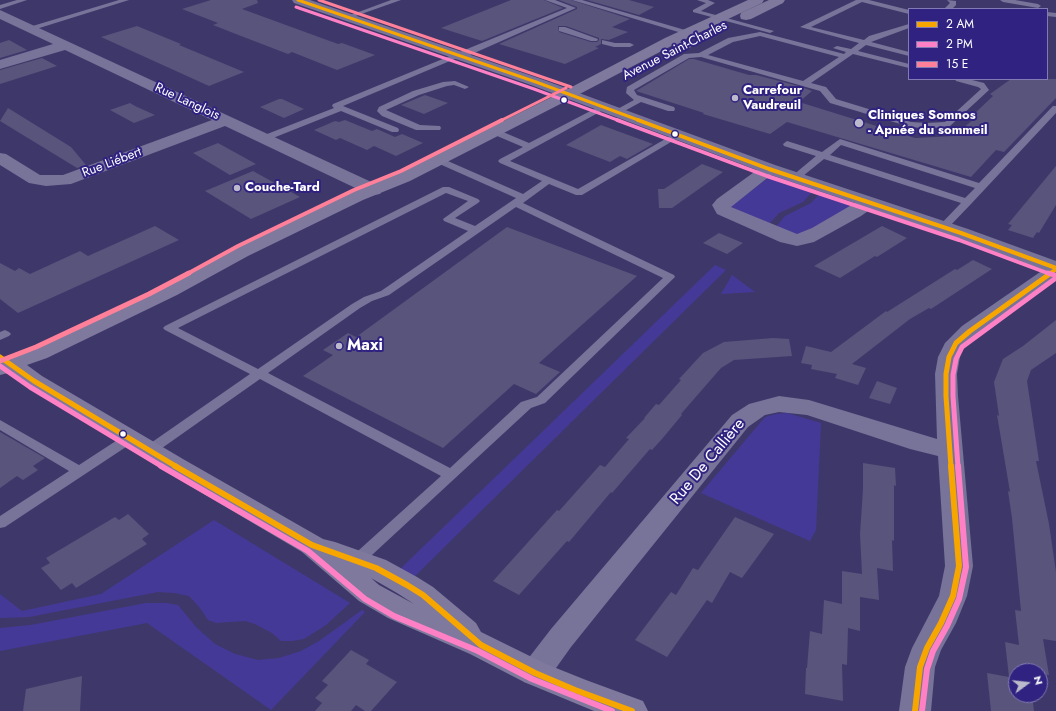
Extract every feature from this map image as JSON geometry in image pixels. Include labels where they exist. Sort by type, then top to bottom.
[{"type":"street","points":[[298,0],[569,94],[677,136],[769,169],[943,227],[1056,268]]},
{"type":"street","name":"Avenue Saint-Charles","points":[[569,94],[602,88],[688,39],[719,18],[758,0]]},
{"type":"street","name":"Avenue Saint-Charles","points":[[4,363],[39,353],[152,300],[248,248],[438,160],[670,41],[688,39],[734,22],[779,0]]},
{"type":"street","name":"Rue Langlois","points":[[0,14],[374,190]]},
{"type":"street","points":[[0,65],[65,44]]},
{"type":"street","name":"Rue Liébert","points":[[0,158],[35,179],[46,181],[65,180],[225,120]]},
{"type":"street","points":[[769,169],[723,203],[721,206],[723,210],[787,238],[797,240],[807,238],[819,232],[855,212],[868,202]]},
{"type":"street","points":[[915,711],[920,667],[927,648],[948,610],[957,582],[959,566],[946,374],[952,350],[970,331],[1033,287],[1056,268]]},
{"type":"street","points":[[4,363],[350,566],[369,593],[398,610],[481,645],[535,673],[575,690],[632,711]]},
{"type":"street","name":"Rue De Callière","points":[[535,673],[561,638],[740,421],[757,409],[779,404],[803,407],[919,443],[950,450]]},
{"type":"lane","points":[[30,28],[126,0]]},
{"type":"lane","points":[[348,18],[398,0]]},
{"type":"lane","points":[[394,130],[336,106],[573,8],[548,0]]},
{"type":"lane","points":[[575,0],[688,39]]},
{"type":"lane","points":[[700,0],[712,3],[695,11],[908,66]]},
{"type":"lane","points":[[908,12],[861,0],[804,27],[908,54]]},
{"type":"lane","points":[[948,8],[954,4],[950,0]]},
{"type":"lane","points":[[1003,0],[1038,5]]},
{"type":"lane","points":[[0,7],[23,3]]},
{"type":"lane","points":[[1048,17],[1056,15]]},
{"type":"lane","points":[[804,84],[872,38],[908,26]]},
{"type":"lane","points":[[562,29],[594,39]]},
{"type":"lane","points":[[701,55],[731,40],[760,34],[844,56]]},
{"type":"lane","points":[[605,42],[614,45],[630,45]]},
{"type":"lane","points":[[671,109],[641,99],[630,93],[630,89],[687,56],[701,55],[823,89],[834,101],[910,124],[933,126],[947,124],[985,90],[982,86],[962,80]]},
{"type":"lane","points":[[382,113],[381,111],[383,108],[416,93],[450,83],[465,87]]},
{"type":"lane","points":[[425,95],[433,92],[436,88]]},
{"type":"lane","points":[[641,99],[609,110],[530,146],[503,161],[579,193],[677,136]]},
{"type":"lane","points":[[382,113],[401,105]]},
{"type":"lane","points":[[265,138],[342,108]]},
{"type":"lane","points":[[943,227],[1056,108]]},
{"type":"lane","points":[[382,113],[419,128],[437,128]]},
{"type":"lane","points":[[493,131],[530,146]]},
{"type":"lane","points":[[795,178],[840,142],[982,187]]},
{"type":"lane","points":[[787,144],[968,202]]},
{"type":"lane","points":[[350,566],[451,475],[526,404],[541,400],[670,277],[530,209],[519,200],[438,160]]},
{"type":"lane","points":[[0,523],[79,471],[140,444],[260,374],[362,302],[385,293],[549,180]]},
{"type":"lane","points":[[451,475],[260,374],[241,366],[169,328],[446,189],[474,201],[448,219],[477,230]]},
{"type":"lane","points":[[0,424],[79,471]]},
{"type":"shaded area","points":[[768,178],[786,179],[815,189],[803,202],[779,213],[768,225],[732,208],[731,206]]},
{"type":"shaded area","points":[[822,191],[846,201],[849,205],[848,208],[806,233],[796,235],[775,228],[785,216],[811,203]]},
{"type":"shaded area","points":[[715,265],[726,270],[414,577],[398,571]]},
{"type":"shaded area","points":[[732,275],[755,292],[721,294]]},
{"type":"shaded area","points":[[787,413],[821,423],[816,530],[810,541],[701,493],[765,417]]},
{"type":"shaded area","points":[[214,520],[350,603],[326,625],[304,639],[292,641],[281,641],[272,633],[255,624],[245,621],[216,623],[208,620],[189,596],[175,593],[158,592],[29,617],[0,618],[0,594],[22,611],[101,594]]},
{"type":"shaded area","points":[[146,603],[166,603],[178,605],[196,627],[215,644],[235,654],[258,660],[279,658],[301,651],[319,641],[362,610],[365,612],[271,710],[147,623],[0,651],[0,628],[31,625]]},
{"type":"building","points":[[211,0],[257,0],[258,3],[242,9],[338,44],[342,43],[375,55],[337,70],[292,52],[288,54],[213,25],[218,23],[182,9]]},
{"type":"building","points":[[511,0],[544,0],[563,8],[482,41],[441,28]]},
{"type":"building","points":[[559,0],[571,0],[630,19],[612,27],[628,32],[609,40],[601,39],[601,44],[595,47],[599,48],[565,64],[499,44],[577,9],[577,7]],"holes":[[[558,26],[566,26],[599,38],[599,40],[597,42],[591,42],[559,32]]]},
{"type":"building","points":[[587,0],[629,0],[654,7],[639,15]]},
{"type":"building","points":[[137,26],[244,72],[209,86],[101,37]]},
{"type":"building","points":[[9,40],[27,50],[0,58],[0,43]]},
{"type":"building","points":[[42,58],[57,66],[0,84],[0,70]]},
{"type":"building","name":"Carrefour Vaudreuil","points":[[689,59],[694,59],[749,75],[756,75],[799,86],[812,91],[799,102],[915,138],[954,136],[976,117],[974,114],[993,96],[990,94],[1010,80],[1056,79],[1056,98],[1004,152],[996,150],[971,177],[787,122],[770,134],[703,114],[704,113],[636,91]]},
{"type":"building","points":[[425,95],[448,103],[424,114],[401,105]]},
{"type":"building","points":[[279,99],[304,109],[284,118],[260,107]]},
{"type":"building","points":[[130,103],[155,115],[134,123],[110,110]]},
{"type":"building","points":[[8,108],[71,147],[86,165],[77,168],[0,121]]},
{"type":"building","points":[[345,120],[372,131],[377,129],[395,137],[402,134],[423,143],[396,156],[374,146],[367,150],[340,138],[336,140],[314,130],[335,121],[339,122]]},
{"type":"building","points":[[601,125],[653,144],[627,159],[620,156],[610,162],[566,145]]},
{"type":"building","points":[[218,143],[256,164],[230,175],[193,153]]},
{"type":"building","points":[[702,164],[723,172],[672,208],[659,208],[658,189],[664,189]]},
{"type":"building","points":[[1056,166],[1056,205],[1039,233],[1037,232],[1033,238],[1008,230],[1012,225],[1008,224]]},
{"type":"building","points":[[253,171],[300,197],[251,219],[205,191]]},
{"type":"building","points":[[155,226],[179,240],[18,313],[0,299],[0,263],[15,271],[19,268],[30,274],[80,251],[88,256]]},
{"type":"building","points":[[882,226],[907,238],[840,278],[814,266]]},
{"type":"building","points":[[507,227],[637,276],[539,363],[560,372],[536,394],[514,384],[443,448],[303,376],[333,355],[323,350],[348,333],[356,337]]},
{"type":"building","points":[[719,233],[743,243],[727,254],[703,243]]},
{"type":"building","points":[[973,260],[992,269],[931,309],[929,308],[910,319],[852,364],[866,368],[858,385],[835,378],[837,374],[811,369],[812,365],[801,363],[806,346],[831,352],[886,311],[887,312],[955,269],[957,270]]},
{"type":"building","points":[[1056,320],[1056,353],[1031,370],[1027,381],[1039,461],[1036,461],[1049,524],[1056,572],[1056,641],[1043,639],[1047,663],[1008,663],[1008,668],[1005,642],[1019,645],[1015,610],[1021,611],[1008,491],[1010,492],[997,415],[999,416],[994,382],[1003,359],[1023,346]]},
{"type":"building","points":[[773,338],[789,339],[792,356],[734,360],[721,368],[681,414],[682,415],[662,439],[652,450],[650,449],[569,542],[567,541],[519,595],[493,581],[600,465],[605,467],[629,439],[626,438],[656,404],[659,405],[681,380],[679,379],[703,353],[724,342]]},
{"type":"building","points":[[877,381],[897,388],[890,404],[869,398]]},
{"type":"building","points":[[0,432],[45,458],[33,466],[38,470],[23,480],[17,476],[0,488]]},
{"type":"building","points":[[863,463],[895,468],[896,486],[894,485],[894,541],[892,540],[893,571],[877,568],[879,600],[860,597],[860,631],[848,628],[847,665],[842,664],[843,701],[805,694],[806,668],[810,631],[822,634],[824,600],[842,604],[842,571],[862,574],[860,534]]},
{"type":"building","points":[[128,514],[149,534],[142,539],[147,544],[76,588],[72,583],[61,590],[41,568],[50,563],[46,558],[115,517],[119,520]]},
{"type":"building","points":[[735,517],[774,534],[742,578],[730,572],[712,603],[707,600],[667,657],[635,640],[671,592],[676,595],[693,568],[698,570]]},
{"type":"building","points":[[351,650],[369,660],[366,664],[397,682],[371,711],[365,711],[356,705],[351,711],[315,711],[322,703],[315,698],[328,685],[322,681]]},
{"type":"building","points":[[987,673],[1008,677],[1008,703],[1033,703],[1034,711],[991,711]]},
{"type":"building","points":[[82,676],[80,711],[23,711],[26,689]]},
{"type":"transit line","points":[[298,0],[536,82],[769,169],[961,233],[1056,268]]},
{"type":"transit line","points":[[319,0],[571,87]]},
{"type":"transit line","points":[[296,7],[534,89],[767,176],[959,240],[1054,275]]},
{"type":"transit line","points":[[0,361],[36,347],[149,294],[238,246],[354,190],[401,171],[566,88]]},
{"type":"transit line","points":[[915,711],[920,667],[927,648],[941,623],[953,596],[959,566],[946,396],[946,374],[949,357],[956,343],[970,331],[1056,269]]},
{"type":"transit line","points":[[922,711],[927,669],[933,651],[947,626],[959,599],[966,567],[953,396],[953,375],[956,359],[962,347],[974,337],[1056,278]]},
{"type":"transit line","points":[[0,357],[34,381],[174,465],[312,545],[376,568],[407,585],[423,595],[481,645],[535,673],[575,690],[632,711]]},
{"type":"transit line","points":[[0,366],[30,387],[170,471],[308,551],[365,599],[394,616],[478,651],[532,679],[612,711]]},
{"type":"place","name":"Carrefour Vaudreuil","points":[[735,98]]},
{"type":"place","name":"Cliniques Somnos - Apnée du sommeil","points":[[859,123]]},
{"type":"place","name":"Couche-Tard","points":[[237,188]]},
{"type":"place","name":"Maxi","points":[[339,346]]}]
